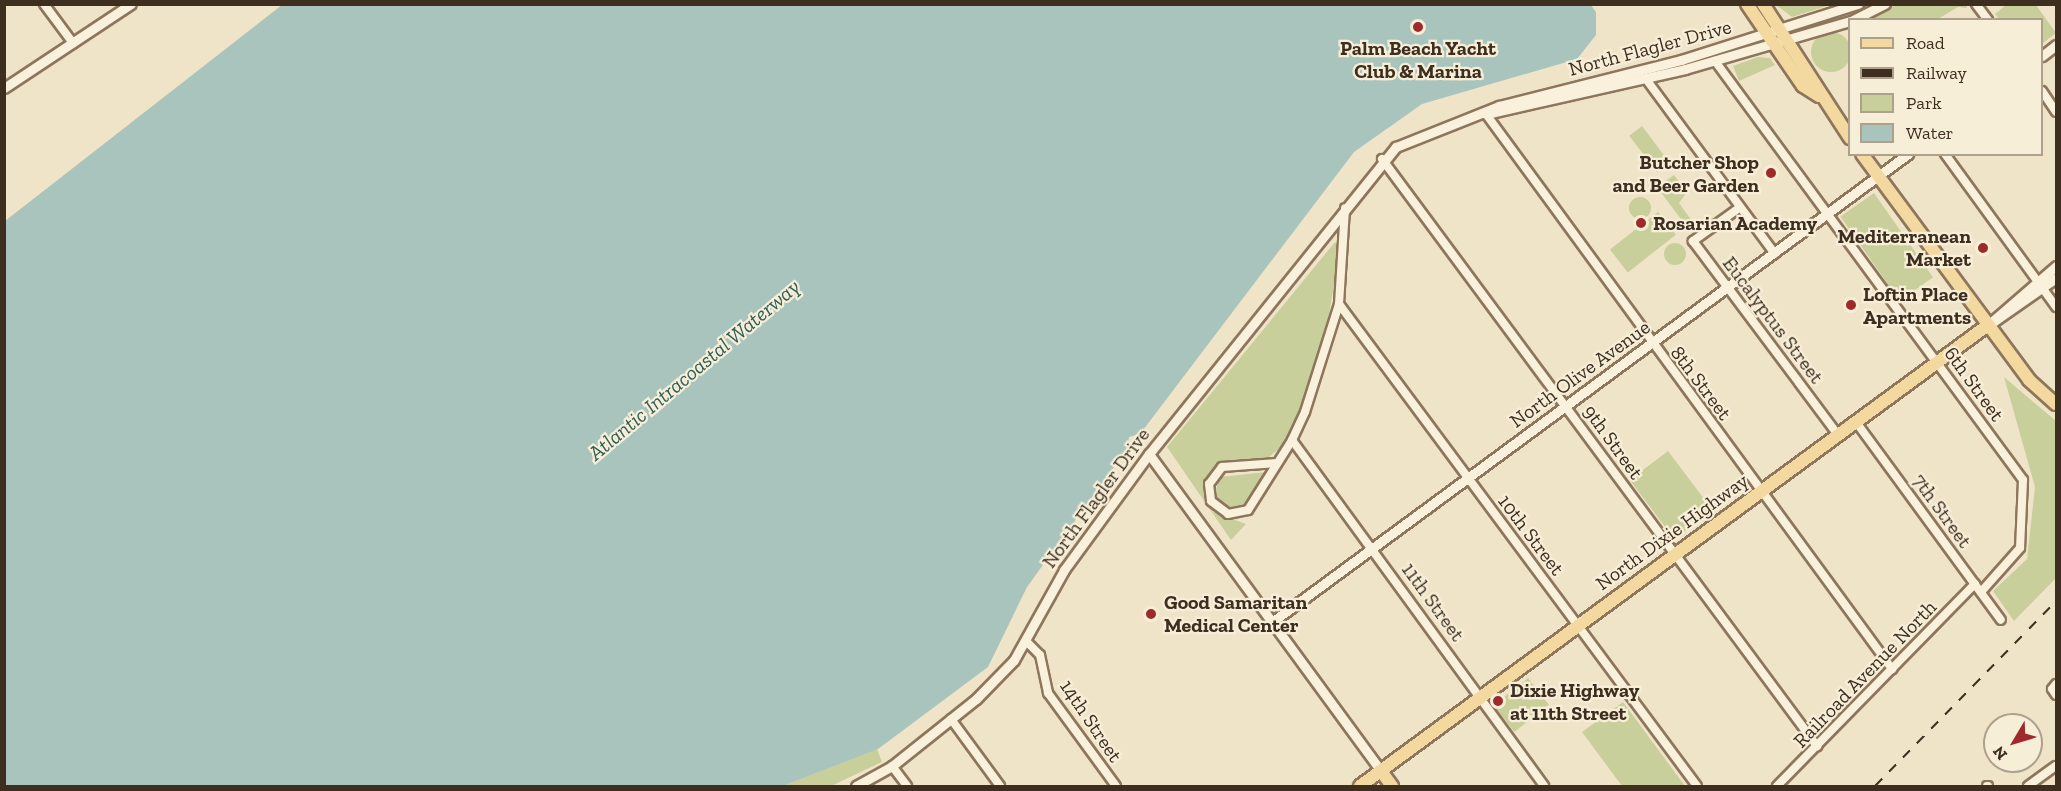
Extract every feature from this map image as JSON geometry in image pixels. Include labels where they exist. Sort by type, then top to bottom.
[{"type":"main road","points":[[1748,4],[1803,86],[1819,96]]},
{"type":"main road","points":[[1763,4],[1814,78],[1819,96],[1848,135]]},
{"type":"main road","points":[[1864,156],[2028,380],[2056,404]]},
{"type":"main road","name":"North Dixie Highway","points":[[1360,786],[1988,325]]},
{"type":"main road","points":[[1381,771],[1392,786]]},
{"type":"street","points":[[44,4],[73,43]]},
{"type":"street","points":[[4,88],[131,4]]},
{"type":"street","name":"North Flagler Drive","points":[[856,786],[892,766],[995,681],[1027,642],[1064,570],[1149,454],[1382,159],[1430,129],[1770,39],[1858,4]]},
{"type":"street","name":"North Flagler Drive","points":[[1858,18],[1885,4]]},
{"type":"street","points":[[1976,4],[1986,18]]},
{"type":"street","name":"North Flagler Drive","points":[[1783,35],[1848,22]]},
{"type":"street","name":"North Flagler Drive","points":[[1486,114],[1646,79],[1715,61],[1770,39]]},
{"type":"street","points":[[2043,55],[2056,45]]},
{"type":"street","name":"6th Street","points":[[1715,61],[2023,480],[2026,497],[2020,548],[1981,592]]},
{"type":"street","points":[[1646,79],[1775,254]]},
{"type":"street","points":[[2043,93],[2056,112]]},
{"type":"street","name":"8th Street","points":[[1486,114],[1652,345],[1892,669]]},
{"type":"street","name":"North Olive Avenue","points":[[1272,621],[1652,345],[1905,156]]},
{"type":"street","points":[[1946,156],[2056,307]]},
{"type":"street","name":"9th Street","points":[[1382,159],[1817,746]]},
{"type":"street","points":[[1277,463],[1222,467],[1209,484],[1211,501],[1228,514],[1248,510],[1292,440],[1325,360],[1339,304],[1345,204]]},
{"type":"street","name":"Eucalyptus Street","points":[[1739,208],[1693,241],[1838,435]]},
{"type":"street","name":"North Dixie Highway","points":[[1988,325],[2040,284],[2056,266]]},
{"type":"street","name":"North Dixie Highway","points":[[2040,284],[2056,278]]},
{"type":"street","name":"10th Street","points":[[1339,304],[1697,786]]},
{"type":"street","name":"7th Street","points":[[1856,422],[2001,620]]},
{"type":"street","name":"11th Street","points":[[1292,440],[1544,786]]},
{"type":"street","points":[[1149,454],[1381,771]]},
{"type":"street","name":"Railroad Avenue North","points":[[1777,786],[1975,584]]},
{"type":"street","name":"14th Street","points":[[1027,642],[1040,655],[1048,693],[1116,786]]},
{"type":"street","points":[[951,719],[1000,786]]},
{"type":"street","points":[[892,766],[907,786]]},
{"type":"street","points":[[2028,786],[2056,766]]},
{"type":"green space","points":[[1898,4],[1966,5],[1967,8],[1958,7],[1940,18],[1870,18]]},
{"type":"green space","points":[[1776,5],[1830,5],[1792,17]]},
{"type":"green space","points":[[2006,5],[2036,5],[2056,33],[2043,43],[2043,18],[1998,18],[1995,14]]},
{"type":"green space","points":[[1831,32],[1845,38],[1848,42],[1848,62],[1845,66],[1831,72],[1817,66],[1811,52],[1817,38]]},
{"type":"green space","points":[[1758,57],[1770,58],[1775,65],[1739,81],[1733,66]]},
{"type":"green space","points":[[1642,126],[1670,163],[1657,172],[1629,136]]},
{"type":"green space","points":[[1674,175],[1687,192],[1679,203],[1695,225],[1689,230],[1657,187]]},
{"type":"green space","points":[[1874,193],[1933,277],[1899,301],[1840,217]]},
{"type":"green space","points":[[1640,197],[1648,200],[1651,208],[1648,216],[1640,219],[1632,216],[1629,208],[1632,200]]},
{"type":"green space","points":[[1658,212],[1676,235],[1628,272],[1610,250]]},
{"type":"green space","points":[[1335,242],[1340,248],[1324,345],[1286,443],[1268,458],[1222,464],[1208,475],[1204,499],[1213,512],[1246,524],[1231,540],[1167,447]]},
{"type":"green space","points":[[1675,243],[1683,246],[1686,254],[1683,262],[1675,265],[1667,262],[1664,254],[1667,246]]},
{"type":"green space","points":[[2004,377],[2056,421],[2056,578],[2014,621],[1993,591],[2027,559],[2035,487]]},
{"type":"green space","points":[[1668,451],[1713,510],[1674,539],[1630,480]]},
{"type":"green space","points":[[1266,472],[1242,507],[1230,511],[1214,496],[1220,477]]},
{"type":"green space","points":[[1528,678],[1549,705],[1514,732],[1493,705]]},
{"type":"green space","points":[[1623,702],[1685,786],[1622,786],[1582,732]]},
{"type":"green space","points":[[877,749],[882,762],[831,786],[783,786]]},
{"type":"water","name":"Atlantic Intracoastal Waterway","points":[[1590,4],[1596,12],[1596,35],[1577,59],[1422,104],[1354,152],[1140,434],[1129,437],[1127,449],[1027,587],[988,667],[878,749],[783,786],[5,786],[5,221],[282,5]]},
{"type":"railway","points":[[1875,786],[2056,601]]},
{"type":"place","name":"Palm Beach Yacht Club & Marina","points":[[1418,27]]},
{"type":"place","name":"Butcher Shop and Beer Garden","points":[[1771,173]]},
{"type":"place","name":"Rosarian Academy","points":[[1641,223]]},
{"type":"place","name":"Mediterranean Market","points":[[1983,248]]},
{"type":"place","name":"Loftin Place Apartments","points":[[1851,305]]},
{"type":"place","name":"Good Samaritan Medical Center","points":[[1151,614]]},
{"type":"place","name":"Dixie Highway at 11th Street","points":[[1498,701]]}]
